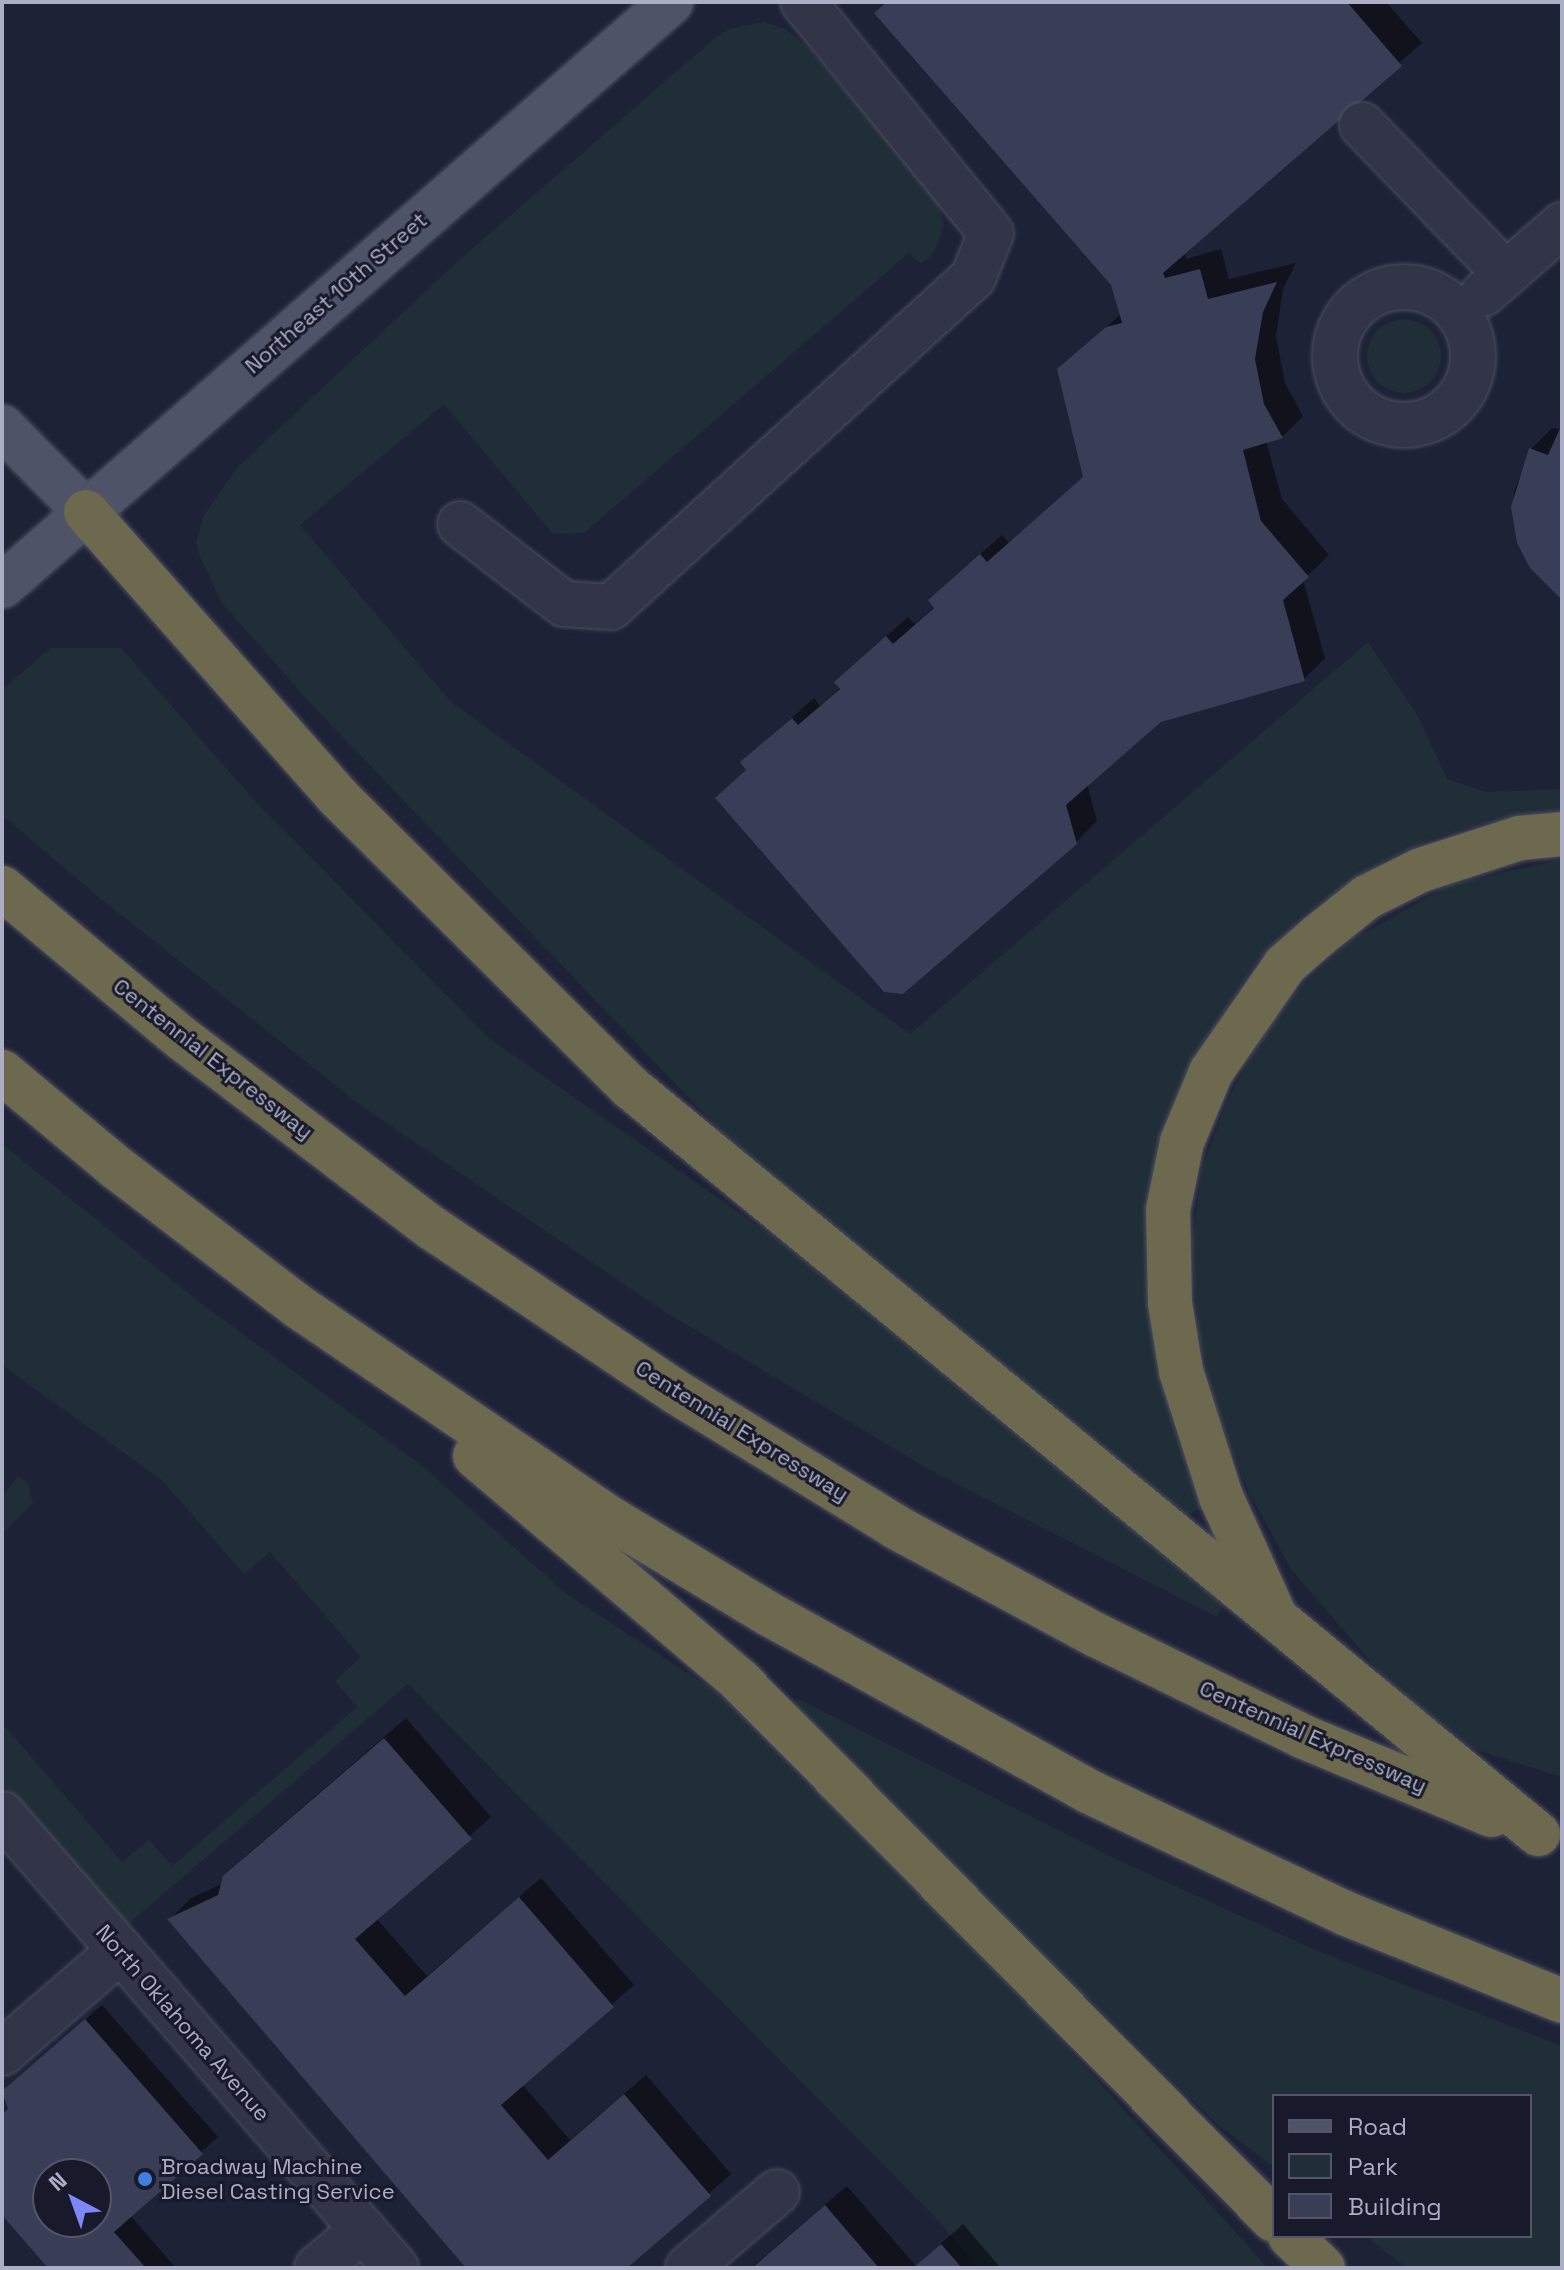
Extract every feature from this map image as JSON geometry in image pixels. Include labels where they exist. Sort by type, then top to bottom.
[{"type":"highway","points":[[86,512],[338,797],[630,1087],[1280,1626],[1550,1839]]},
{"type":"highway","points":[[1280,1626],[1221,1497],[1181,1371],[1170,1303],[1168,1210],[1182,1142],[1211,1072],[1285,965],[1318,936],[1367,897],[1421,870],[1520,838],[1562,834]]},
{"type":"highway","name":"Centennial Expressway","points":[[2,888],[184,1040],[432,1228],[689,1400],[896,1527],[1096,1635],[1304,1737],[1550,1839]]},
{"type":"highway","points":[[2,1072],[117,1168],[299,1307],[739,1680],[1272,2218]]},
{"type":"highway","points":[[299,1307],[608,1517],[769,1614],[1088,1791],[1347,1914],[1562,2001]]},
{"type":"highway","points":[[1292,2238],[1323,2268]]},
{"type":"main road","name":"Northeast 10th Street","points":[[2,586],[671,2]]},
{"type":"main road","points":[[2,427],[86,512]]},
{"type":"street","points":[[460,524],[564,604],[611,607],[973,278],[991,233],[803,2]]},
{"type":"street","points":[[1362,125],[1506,274]]},
{"type":"street","points":[[1460,314],[1562,225]]},
{"type":"street","name":"North Oklahoma Avenue","points":[[2,1814],[396,2268]]},
{"type":"street","points":[[2,2053],[121,1950]]},
{"type":"street","points":[[688,2268],[777,2192]]},
{"type":"street","points":[[317,2268],[363,2230]]},
{"type":"green space","points":[[764,22],[786,29],[807,46],[938,200],[944,225],[934,253],[921,264],[909,253],[584,533],[553,534],[444,404],[300,525],[450,701],[910,1034],[1368,642],[1418,716],[1447,779],[1486,792],[1562,789],[1562,811],[1482,824],[1435,838],[1390,858],[1306,913],[1255,964],[1182,1079],[1159,1144],[1146,1226],[1147,1304],[1172,1421],[1203,1506],[1187,1516],[738,1149],[313,706],[221,602],[199,554],[196,542],[204,515],[237,468],[457,262],[715,38],[729,29]]},
{"type":"green space","points":[[1404,319],[1418,322],[1430,330],[1438,342],[1441,356],[1438,370],[1430,382],[1418,390],[1404,393],[1390,390],[1378,382],[1370,370],[1367,356],[1370,342],[1378,330],[1390,322]]},
{"type":"green space","points":[[50,648],[121,648],[254,800],[490,1039],[784,1244],[1223,1605],[1217,1617],[932,1471],[662,1310],[363,1107],[96,895],[2,815],[2,690]]},
{"type":"green space","points":[[1562,859],[1562,1777],[1476,1750],[1395,1690],[1291,1569],[1250,1495],[1219,1419],[1198,1332],[1192,1243],[1202,1168],[1228,1099],[1263,1034],[1304,982],[1353,939],[1449,885]]},
{"type":"green space","points":[[2,1144],[198,1301],[421,1465],[568,1595],[717,1692],[817,1786],[1001,1974],[1268,2268],[978,2268],[936,2218],[408,1684],[126,1926],[2,1784],[2,1723],[122,1862],[149,1840],[172,1866],[357,1707],[335,1681],[361,1657],[270,1552],[244,1574],[163,1481],[2,1365]]},
{"type":"green space","points":[[18,1476],[28,1484],[33,1503],[2,1534],[2,1497]]},
{"type":"green space","points":[[798,1699],[1120,1861],[1313,1949],[1562,2046],[1562,2268],[1407,2268],[1368,2238],[1532,2238],[1532,2094],[1272,2094],[1272,2166],[1218,2125],[790,1707]]},
{"type":"building","points":[[887,2],[1347,2],[1402,66],[1163,273],[1165,278],[1200,269],[1208,299],[1277,282],[1263,312],[1255,359],[1264,404],[1283,438],[1243,450],[1261,521],[1309,577],[1283,600],[1305,681],[1161,722],[1066,805],[1077,844],[903,994],[884,992],[715,798],[746,770],[740,762],[792,718],[798,725],[840,689],[834,682],[886,636],[893,644],[934,608],[928,600],[980,554],[987,562],[1083,477],[1057,369],[1106,327],[1122,323],[1111,285],[874,13]]},
{"type":"building","points":[[1562,424],[1562,600],[1530,568],[1517,543],[1511,507],[1529,448],[1548,455]]},
{"type":"building","points":[[384,1738],[472,1839],[355,1939],[405,1996],[519,1897],[614,2007],[501,2105],[548,2160],[624,2094],[711,2196],[627,2268],[466,2268],[167,1919],[218,1895],[223,1876]]},
{"type":"building","points":[[85,2019],[203,2154],[114,2232],[146,2268],[48,2268],[2,2215],[2,2114],[8,2109],[2,2091]]},
{"type":"building","points":[[825,2205],[879,2268],[752,2268]]},
{"type":"building","points":[[941,2244],[962,2268],[913,2268]]},
{"type":"place","name":"Broadway Machine Diesel Casting Service","points":[[145,2179]]}]
